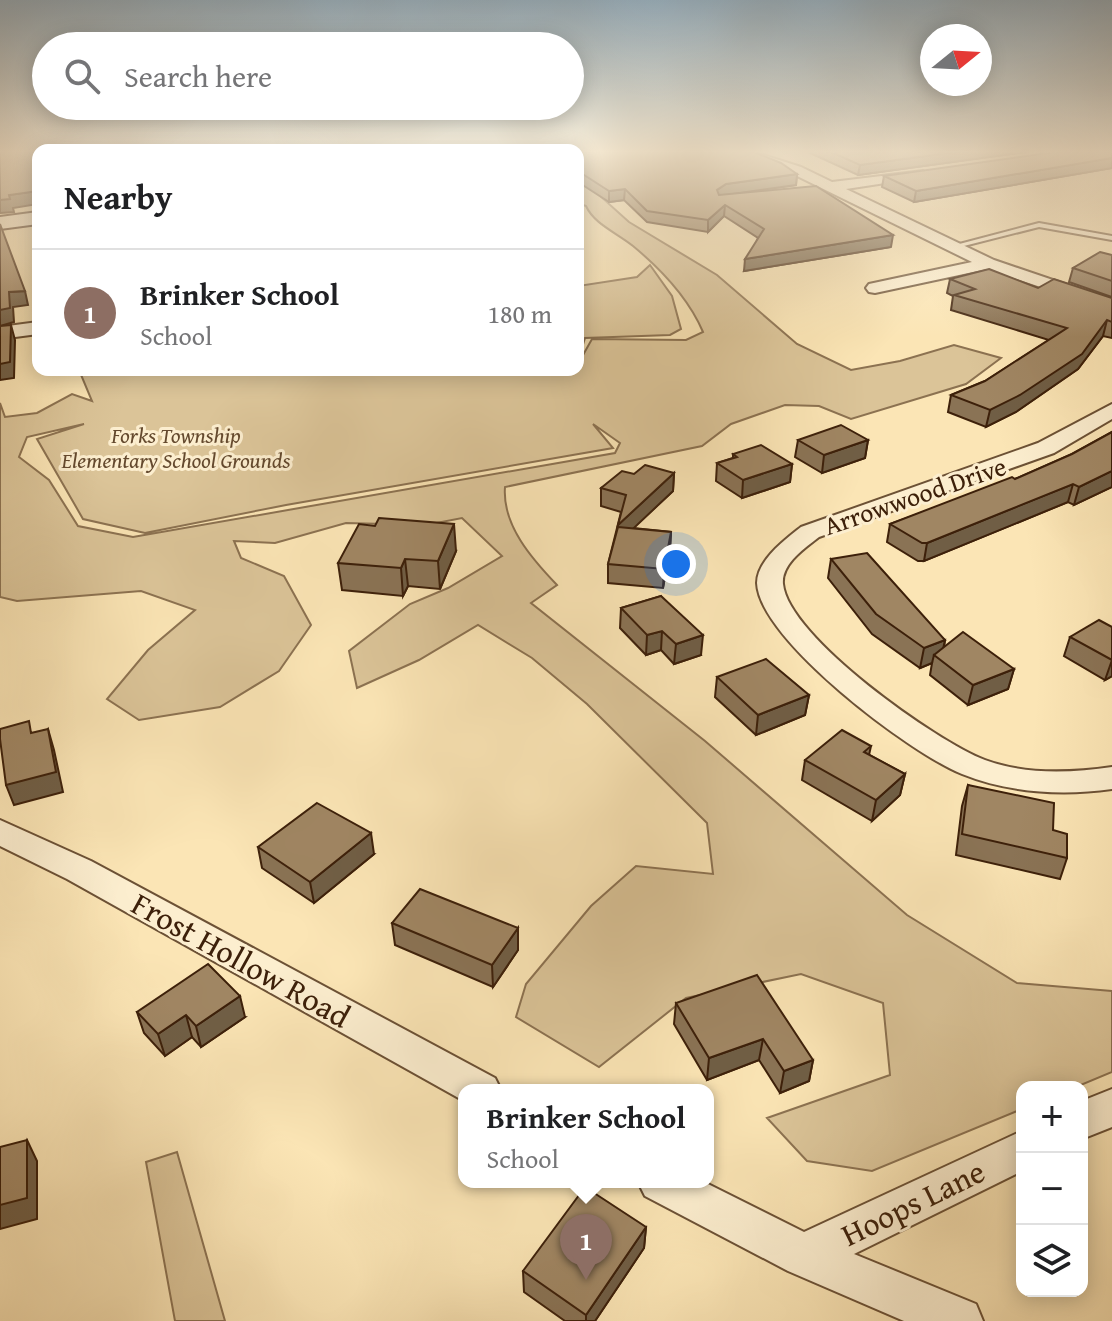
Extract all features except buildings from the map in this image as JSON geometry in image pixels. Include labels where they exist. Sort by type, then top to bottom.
[{"type":"street","points":[[885,214],[988,264],[1112,306]]},
{"type":"street","points":[[0,223],[32,219]]},
{"type":"street","points":[[875,288],[988,264]]},
{"type":"street","points":[[0,333],[32,329]]},
{"type":"street","name":"Arrowwood Drive","points":[[1112,410],[1054,445],[810,532],[779,561],[769,580],[771,595],[788,626],[906,730],[935,749],[975,768],[1021,777],[1089,782],[1112,778]]},
{"type":"street","name":"Frost Hollow Road","points":[[5,841],[79,870],[470,1084]]},
{"type":"street","points":[[1088,1118],[1112,1107]]},
{"type":"street","name":"Hoops Lane","points":[[804,1255],[1016,1153]]},
{"type":"street","points":[[672,1188],[804,1255],[959,1321]]},
{"type":"lane","points":[[952,247],[1039,225],[1112,238]]},
{"type":"green space","name":"Forks Township Elementary School Grounds","points":[[591,214],[620,214],[717,275],[797,344],[851,370],[900,361],[954,345],[1001,358],[966,384],[851,419],[819,406],[785,405],[731,424],[702,446],[505,487],[508,515],[520,540],[557,585],[531,603],[705,741],[907,915],[1017,983],[1112,991],[1112,1072],[1088,1082],[1016,1081],[1016,1111],[872,1171],[807,1161],[767,1118],[890,1075],[883,1003],[801,974],[686,998],[599,1067],[516,1017],[526,984],[591,906],[636,866],[713,874],[707,823],[587,704],[532,658],[478,625],[419,660],[357,688],[349,651],[410,604],[448,588],[502,556],[462,518],[426,525],[346,523],[275,543],[234,541],[241,558],[284,576],[311,625],[279,671],[220,707],[139,720],[107,699],[148,650],[195,610],[141,591],[17,601],[0,597],[0,403],[5,417],[37,413],[72,394],[92,401],[82,376],[584,376],[584,353],[592,339],[686,340],[703,332],[682,296],[633,246]],"holes":[[[84,424],[37,439],[83,519],[145,533],[613,448],[593,424],[620,443],[615,453],[133,537],[78,526],[49,480],[19,457],[27,437]]]},
{"type":"green space","points":[[650,265],[672,296],[681,329],[670,335],[585,338],[584,341],[584,285],[637,277]]},
{"type":"green space","points":[[177,1152],[225,1321],[175,1321],[146,1162]]},
{"type":"place","name":"Brinker School","points":[[586,1280]]}]
